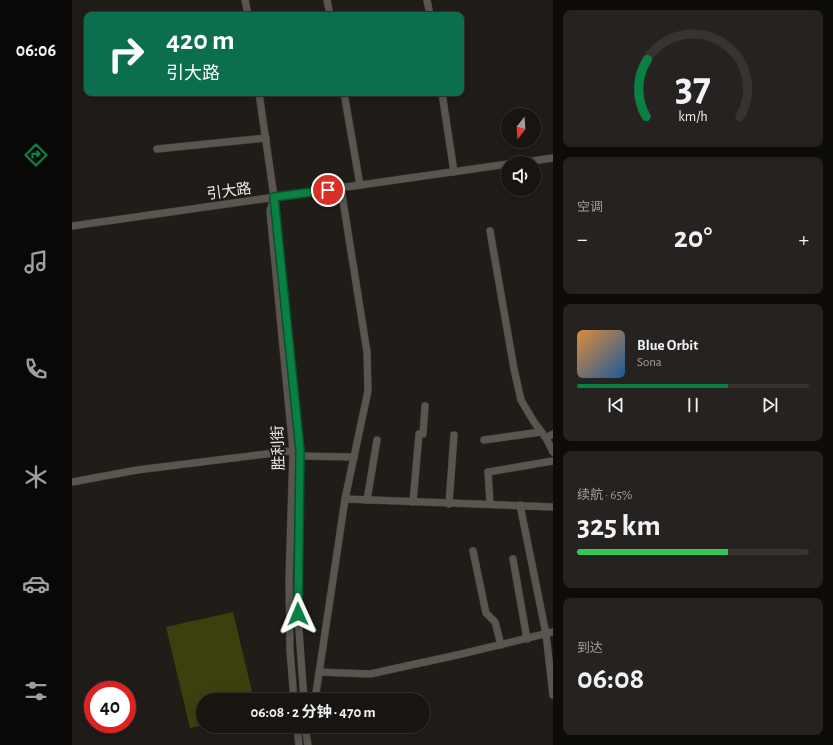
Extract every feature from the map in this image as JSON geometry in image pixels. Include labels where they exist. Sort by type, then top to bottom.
[{"type":"street","points":[[245,0],[247,12]]},
{"type":"street","points":[[327,0],[329,12]]},
{"type":"street","points":[[427,0],[429,12]]},
{"type":"street","name":"胜利街","points":[[259,96],[274,197],[270,211],[297,452],[297,602],[304,693]]},
{"type":"street","points":[[345,96],[360,185]]},
{"type":"street","points":[[442,96],[454,172]]},
{"type":"street","points":[[157,149],[266,138]]},
{"type":"street","points":[[541,160],[553,158]]},
{"type":"street","name":"引大路","points":[[72,226],[501,165]]},
{"type":"street","points":[[316,693],[345,499],[368,391],[367,352],[341,188]]},
{"type":"street","points":[[490,231],[514,369],[521,400],[534,422],[546,438],[553,452]]},
{"type":"street","points":[[413,502],[419,434],[423,434],[425,406]]},
{"type":"street","points":[[484,440],[541,432]]},
{"type":"street","points":[[546,438],[553,434]]},
{"type":"street","points":[[449,504],[454,435]]},
{"type":"street","points":[[367,500],[378,440]]},
{"type":"street","points":[[72,482],[137,470],[297,452],[354,457]]},
{"type":"street","name":"胜利街","points":[[293,693],[290,650],[289,580],[297,452]]},
{"type":"street","points":[[490,504],[488,472],[553,461]]},
{"type":"street","points":[[345,499],[553,507]]},
{"type":"street","points":[[520,505],[550,633],[553,695]]},
{"type":"street","points":[[473,551],[486,613],[495,622],[501,645]]},
{"type":"street","points":[[513,559],[527,639]]},
{"type":"street","points":[[320,672],[370,674],[550,633]]},
{"type":"street","points":[[298,733],[300,745]]},
{"type":"street","points":[[307,733],[308,745]]},
{"type":"green space","points":[[233,612],[252,693],[196,693],[196,727],[190,728],[166,627]]},
{"type":"route","points":[[298,614],[300,450],[274,197],[328,190]]}]
